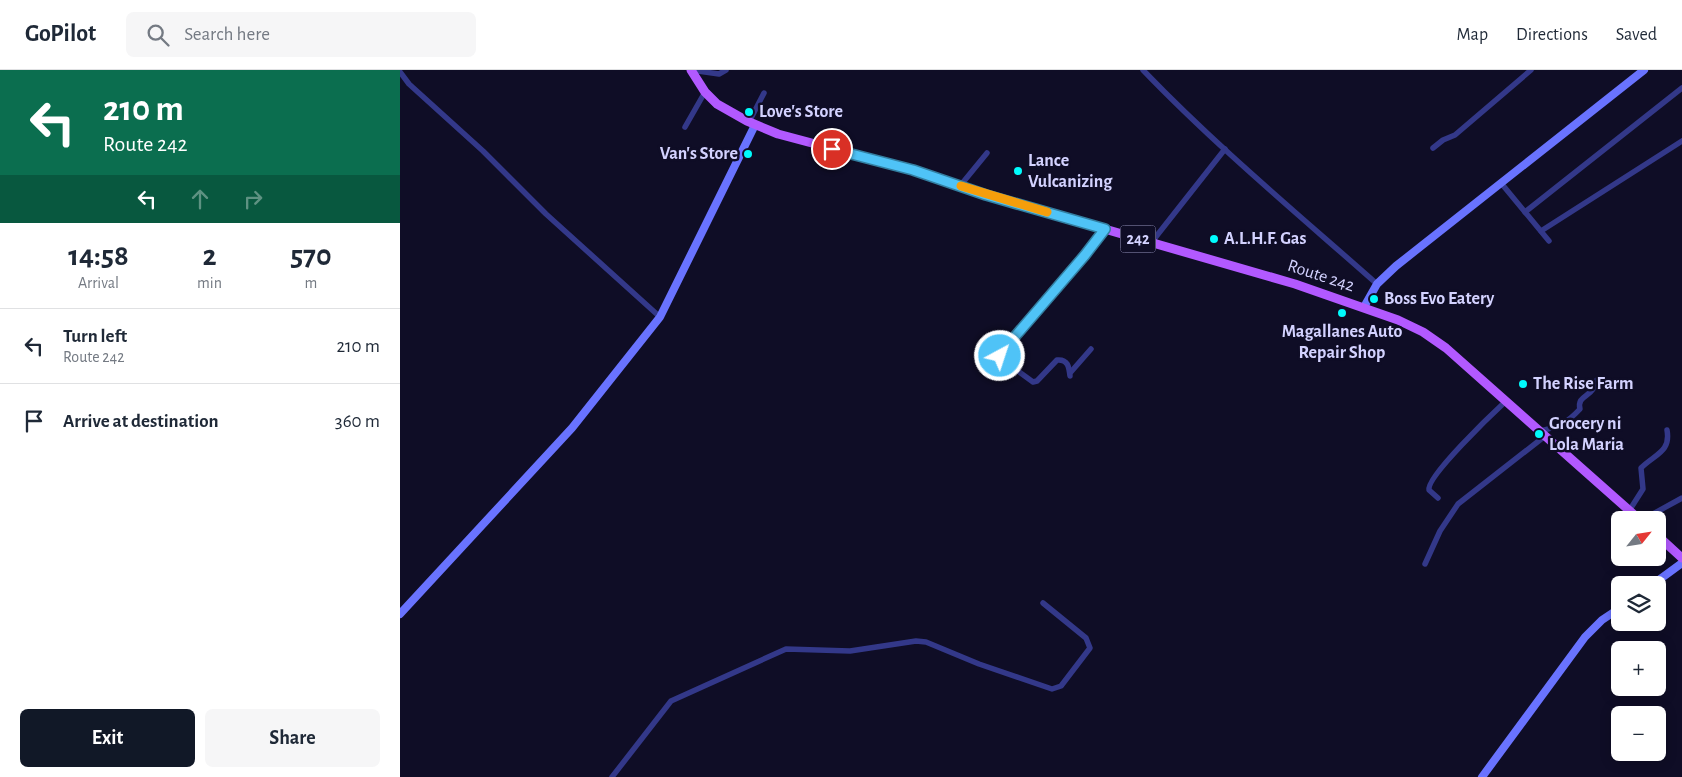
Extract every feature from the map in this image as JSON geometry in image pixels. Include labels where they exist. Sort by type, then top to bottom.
[{"type":"main road","name":"Route 242","points":[[691,70],[705,92],[717,104],[752,123],[781,135],[913,170],[960,186],[1295,284],[1398,320],[1435,340],[1580,465],[1628,510]]},
{"type":"main road","points":[[1666,543],[1682,558]]},
{"type":"street","points":[[691,70],[719,74],[726,70]]},
{"type":"street","points":[[1143,70],[1175,104],[1224,149],[1377,284]]},
{"type":"street","points":[[1434,148],[1443,140],[1455,135],[1531,70]]},
{"type":"street","points":[[1364,307],[1377,284],[1396,266],[1644,70]]},
{"type":"street","points":[[400,72],[410,84],[546,214],[660,317]]},
{"type":"street","points":[[1524,212],[1682,88]]},
{"type":"street","points":[[685,127],[705,92]]},
{"type":"street","points":[[400,614],[572,428],[660,317],[752,123],[764,93]]},
{"type":"street","points":[[1541,231],[1682,141]]},
{"type":"street","points":[[1151,243],[1224,149]]},
{"type":"street","points":[[960,186],[986,153]]},
{"type":"street","points":[[1501,183],[1549,241]]},
{"type":"street","points":[[1091,349],[1070,374],[1067,363],[1057,360],[1037,381],[1033,382],[1000,358],[1000,354],[1105,229]]},
{"type":"street","points":[[1425,564],[1440,531],[1458,504],[1542,433],[1558,426],[1580,409],[1578,403],[1580,399],[1594,388],[1597,380]]},
{"type":"street","points":[[1438,498],[1428,490],[1429,485],[1445,463],[1506,401]]},
{"type":"street","points":[[1628,510],[1642,493],[1641,468],[1666,447],[1669,439],[1667,430]]},
{"type":"street","points":[[1658,511],[1682,498]]},
{"type":"street","points":[[1664,576],[1682,563]]},
{"type":"street","points":[[612,777],[671,701],[786,649],[850,650],[916,640],[926,642],[979,664],[1043,685],[1052,690],[1056,689],[1061,686],[1090,648],[1086,638],[1043,603]]},
{"type":"street","points":[[1482,777],[1585,637],[1611,614]]},
{"type":"slow traffic","points":[[961,186],[1047,212]]},
{"type":"place","name":"Love's Store","points":[[749,112]]},
{"type":"place","name":"Van's Store","points":[[748,154]]},
{"type":"place","name":"Lance Vulcanizing","points":[[1018,171]]},
{"type":"place","name":"A.L.H.F. Gas","points":[[1214,239]]},
{"type":"place","name":"Boss Evo Eatery","points":[[1374,299]]},
{"type":"place","name":"Magallanes Auto Repair Shop","points":[[1342,313]]},
{"type":"place","name":"The Rise Farm","points":[[1523,384]]},
{"type":"place","name":"Grocery ni Lola Maria","points":[[1539,434]]},
{"type":"route","points":[[832,149],[913,170],[986,195],[1105,229],[1000,356]]}]
